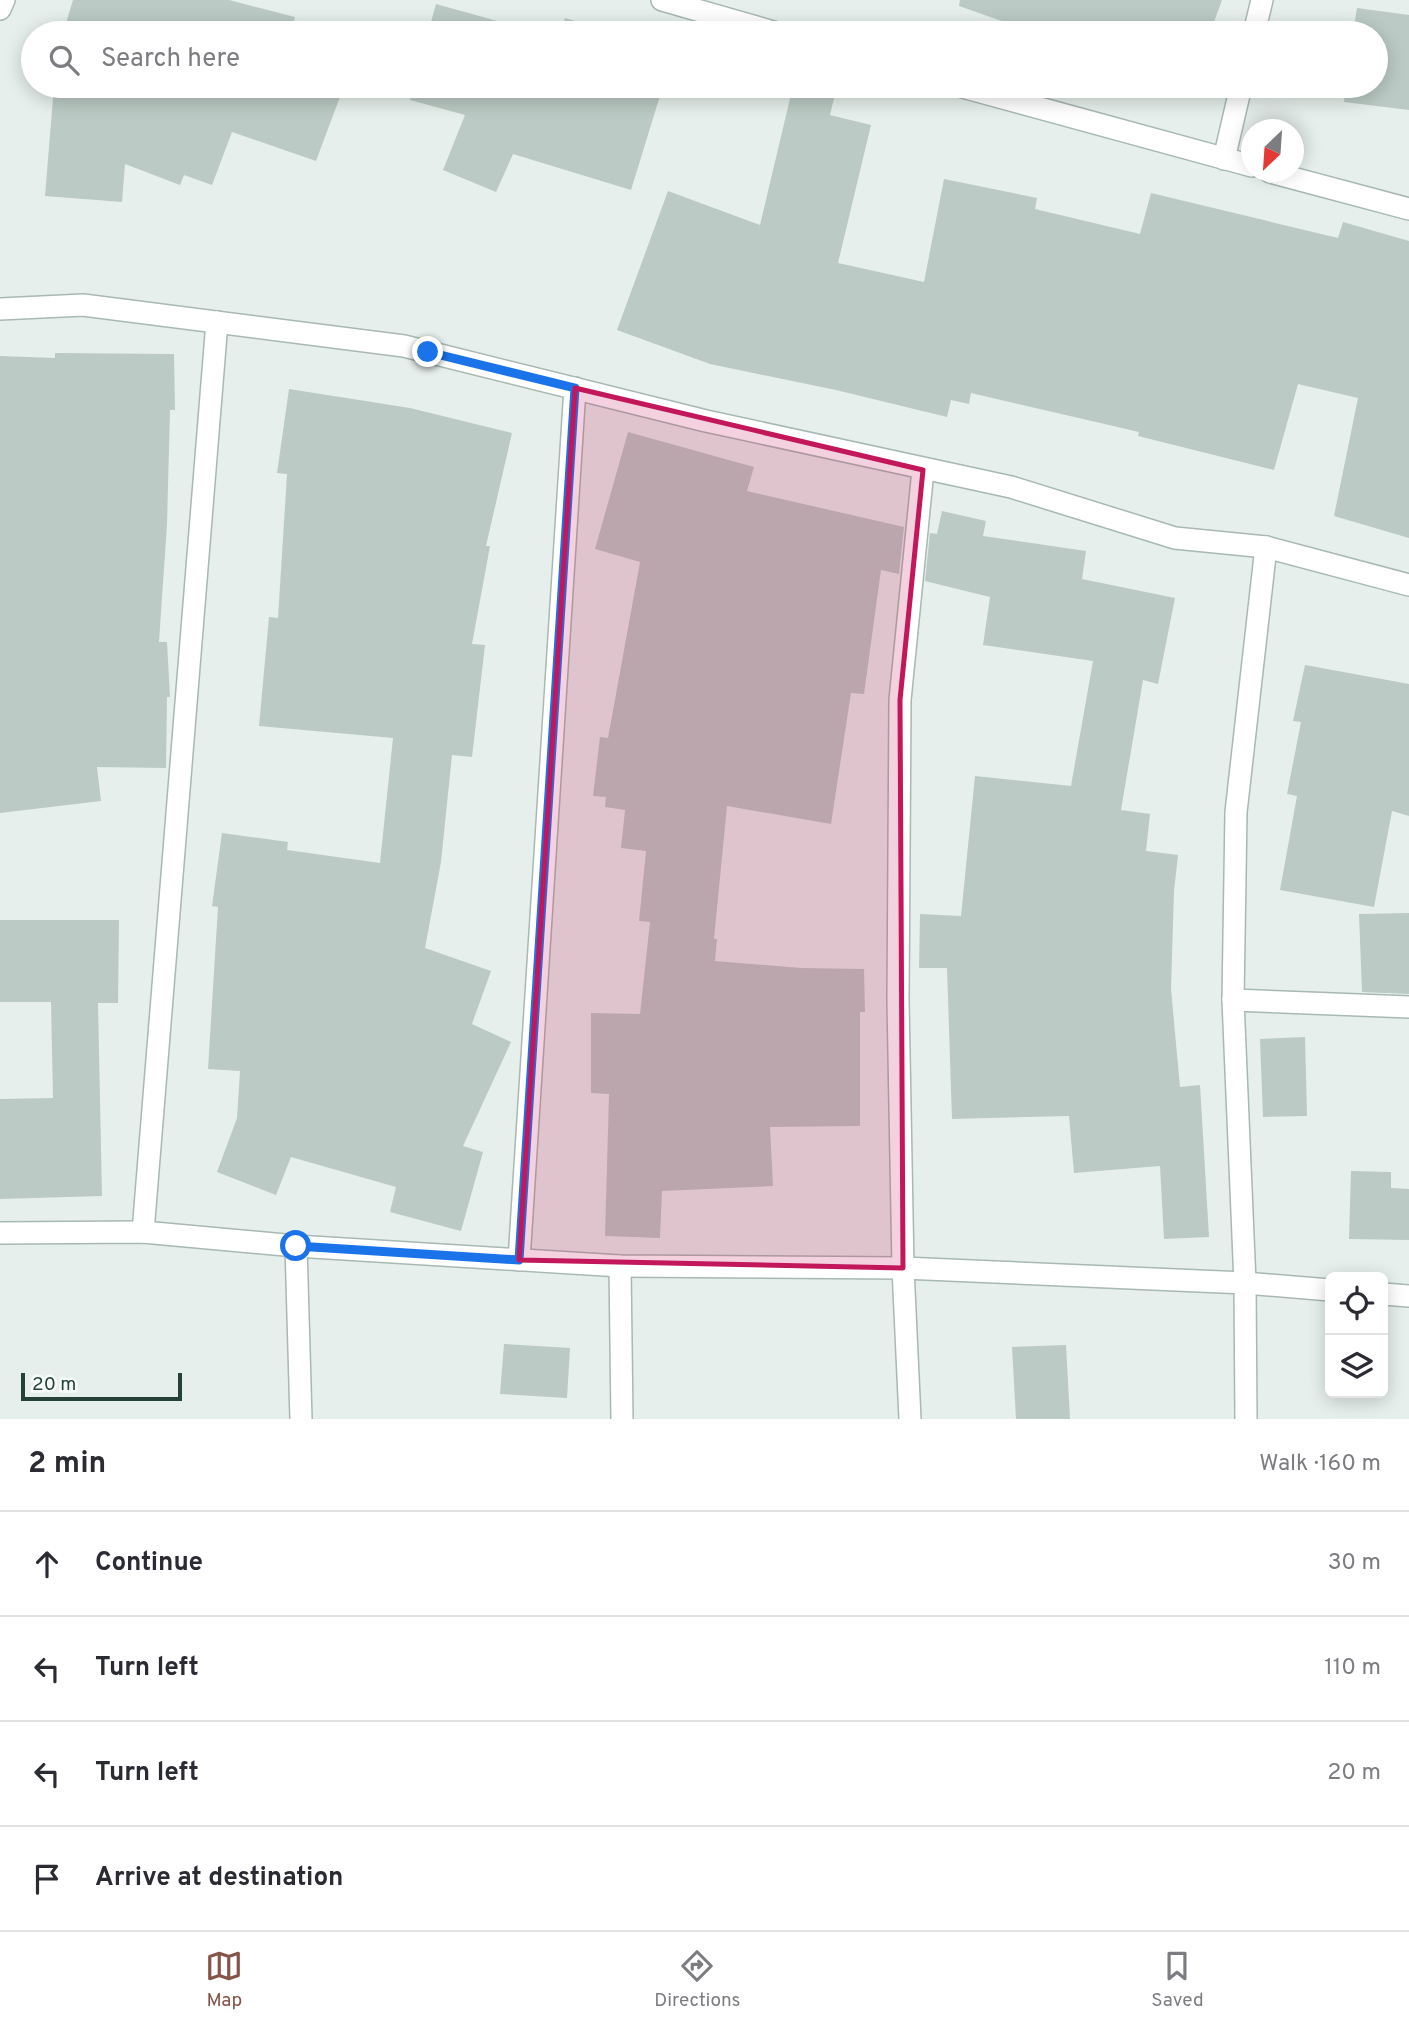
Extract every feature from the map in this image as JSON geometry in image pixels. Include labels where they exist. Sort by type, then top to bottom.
[{"type":"street","points":[[0,9],[4,0]]},
{"type":"street","points":[[662,0],[735,21]]},
{"type":"street","points":[[1257,21],[1262,0]]},
{"type":"street","points":[[1003,98],[1241,163]]},
{"type":"street","points":[[1224,159],[1238,98]]},
{"type":"street","points":[[1304,181],[1409,209]]},
{"type":"street","points":[[0,309],[83,305],[404,346],[706,422],[1011,487],[1175,538],[1266,547],[1409,585]]},
{"type":"street","points":[[143,1232],[217,322]]},
{"type":"street","points":[[519,1260],[575,388]]},
{"type":"street","points":[[910,1419],[903,1268],[898,1000],[900,700],[923,470]]},
{"type":"street","points":[[1246,1419],[1245,1283],[1233,1000],[1236,812],[1266,547]]},
{"type":"street","points":[[1233,1000],[1409,1007]]},
{"type":"street","points":[[0,1233],[143,1232],[296,1246],[620,1266],[903,1268],[1245,1283],[1325,1290]]},
{"type":"street","points":[[296,1246],[301,1419]]},
{"type":"street","points":[[620,1266],[622,1419]]},
{"type":"street","points":[[1388,1294],[1409,1296]]},
{"type":"highlighted area","points":[[575,388],[923,470],[900,700],[903,1268],[519,1260]]},
{"type":"building","points":[[73,0],[229,0],[295,17],[294,21],[67,21]]},
{"type":"building","points":[[960,0],[1222,0],[1214,21],[1002,21],[959,6]]},
{"type":"building","points":[[436,4],[498,21],[431,21]]},
{"type":"building","points":[[1357,8],[1409,15],[1409,110],[1344,102],[1344,98],[1388,98],[1388,21],[1355,21]]},
{"type":"building","points":[[53,98],[340,98],[316,161],[232,132],[212,185],[184,175],[180,185],[125,164],[122,202],[45,196]]},
{"type":"building","points":[[659,98],[631,190],[513,154],[496,192],[443,170],[465,115],[410,100]]},
{"type":"building","points":[[790,98],[834,98],[830,115],[871,125],[838,263],[924,282],[944,179],[1037,198],[1035,209],[1140,234],[1151,193],[1338,238],[1343,222],[1409,241],[1409,538],[1334,516],[1358,398],[1298,384],[1274,470],[1138,436],[1139,432],[971,393],[969,404],[951,400],[947,417],[836,390],[710,364],[617,330],[668,191],[760,225]]},
{"type":"building","points":[[55,353],[174,354],[175,410],[170,410],[167,524],[159,642],[167,642],[170,697],[167,697],[166,768],[97,767],[101,801],[0,813],[0,356],[55,358]]},
{"type":"building","points":[[289,389],[410,408],[512,433],[486,546],[490,546],[472,644],[485,645],[472,757],[452,755],[441,862],[425,948],[491,971],[472,1024],[511,1042],[463,1146],[483,1152],[461,1231],[390,1212],[396,1187],[291,1157],[276,1195],[217,1172],[237,1118],[240,1071],[208,1069],[218,907],[212,906],[222,833],[288,842],[287,850],[380,863],[393,738],[259,726],[269,617],[278,618],[287,474],[277,473]]},
{"type":"building","points":[[628,432],[754,467],[747,491],[904,527],[899,574],[881,570],[864,694],[851,693],[831,824],[727,806],[714,939],[717,939],[715,961],[801,968],[864,969],[865,1012],[860,1012],[860,1126],[770,1127],[773,1186],[662,1191],[660,1238],[605,1236],[609,1094],[591,1093],[591,1013],[640,1014],[650,922],[639,921],[646,851],[621,848],[625,810],[605,807],[606,797],[593,796],[600,737],[608,738],[640,562],[595,549]]},
{"type":"building","points":[[942,511],[986,521],[983,536],[1086,551],[1082,579],[1175,598],[1158,684],[1143,680],[1121,810],[1150,814],[1146,851],[1178,855],[1174,891],[1171,989],[1180,1087],[1200,1085],[1209,1237],[1164,1239],[1160,1166],[1074,1173],[1069,1116],[952,1119],[947,968],[919,968],[920,914],[961,916],[975,776],[1071,786],[1093,661],[983,645],[990,597],[925,581],[930,533],[937,534]]},
{"type":"building","points":[[1305,665],[1409,684],[1409,816],[1392,811],[1374,907],[1280,890],[1297,796],[1287,794],[1301,722],[1293,721]]},
{"type":"building","points":[[1409,913],[1409,994],[1362,992],[1359,914]]},
{"type":"building","points":[[0,920],[119,920],[118,1003],[98,1003],[102,1196],[0,1199],[0,1099],[53,1098],[51,1002],[0,1002]]},
{"type":"building","points":[[1305,1037],[1307,1116],[1263,1117],[1260,1039]]},
{"type":"building","points":[[1351,1171],[1391,1172],[1391,1188],[1409,1189],[1409,1240],[1349,1239]]},
{"type":"building","points":[[504,1344],[570,1348],[567,1398],[500,1394]]},
{"type":"building","points":[[1066,1345],[1070,1419],[1016,1419],[1012,1347]]},
{"type":"route","points":[[296,1246],[519,1260],[575,388],[428,352]]}]
